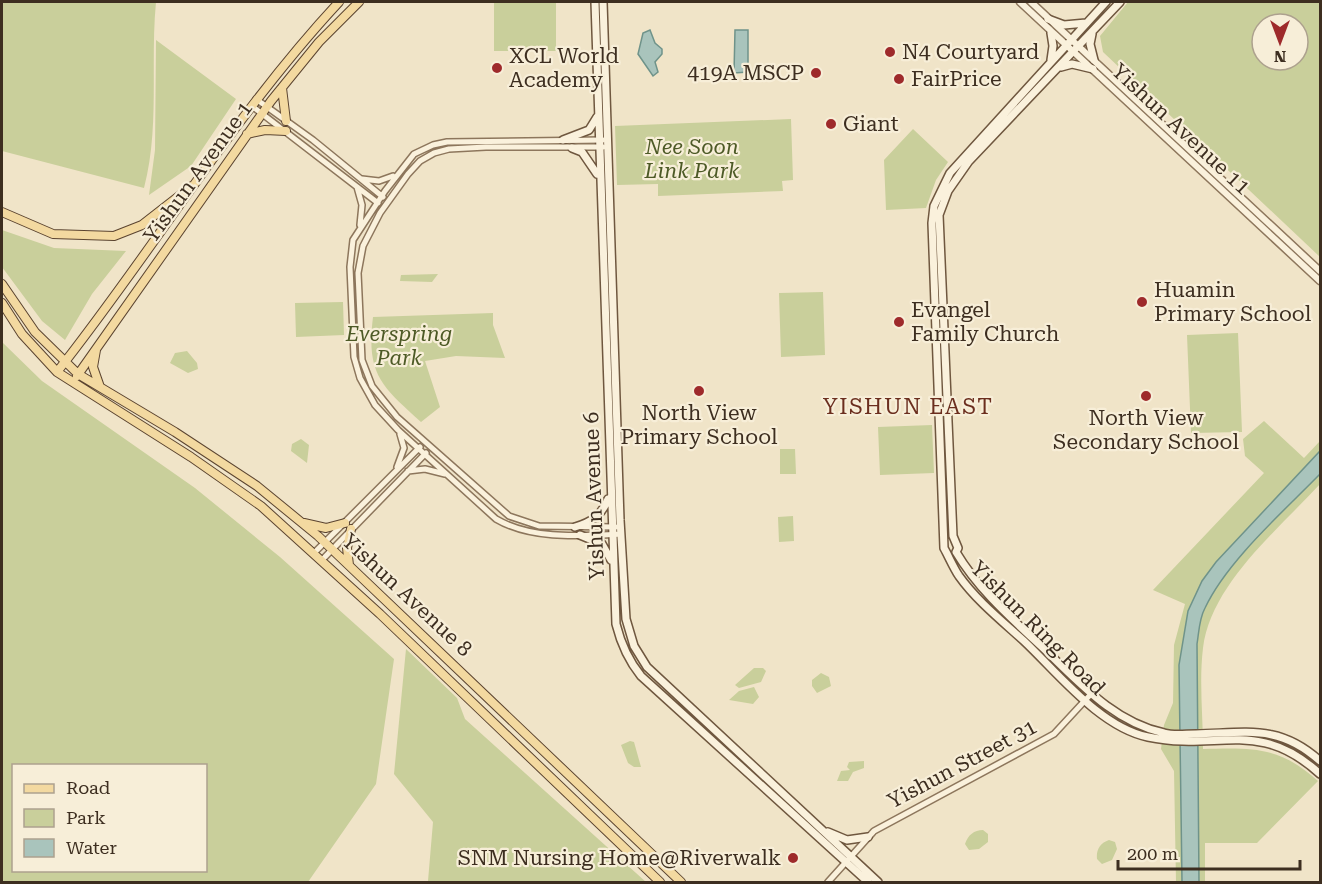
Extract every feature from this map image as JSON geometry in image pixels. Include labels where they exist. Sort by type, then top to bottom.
[{"type":"main road","name":"Yishun Avenue 1","points":[[57,372],[254,103],[300,44],[339,2]]},
{"type":"main road","name":"Yishun Avenue 1","points":[[70,382],[78,374],[96,345],[265,110],[319,42],[359,2]]},
{"type":"main road","name":"Yishun Avenue 6","points":[[594,2],[609,495],[616,624],[628,659],[641,676],[737,763],[849,860],[878,882]]},
{"type":"main road","name":"Yishun Avenue 6","points":[[603,2],[626,620],[638,655],[673,693],[820,829],[868,882]]},
{"type":"main road","name":"Yishun Ring Road","points":[[952,553],[958,545],[953,541],[932,223],[937,200],[950,173],[1107,2]]},
{"type":"main road","name":"Yishun Ring Road","points":[[1119,2],[969,161],[948,192],[939,219],[945,544],[981,587],[1091,694],[1138,725],[1173,737],[1258,731],[1275,733],[1294,741],[1320,760]]},
{"type":"main road","points":[[1048,19],[1064,25],[1086,23]]},
{"type":"main road","points":[[1093,31],[1090,44],[1095,60]]},
{"type":"main road","points":[[1050,62],[1053,46],[1051,33]]},
{"type":"main road","points":[[1057,69],[1072,64],[1093,69]]},
{"type":"main road","points":[[282,88],[286,120]]},
{"type":"main road","points":[[563,140],[589,130],[599,112]]},
{"type":"main road","points":[[247,134],[265,130],[286,131]]},
{"type":"main road","points":[[572,148],[582,152],[590,161],[600,182]]},
{"type":"main road","points":[[2,212],[53,234],[114,236],[142,225],[199,180]]},
{"type":"main road","points":[[601,233],[604,216],[610,212]]},
{"type":"main road","points":[[2,284],[29,325],[78,374]]},
{"type":"main road","points":[[2,303],[22,334],[57,372],[70,382]]},
{"type":"main road","points":[[96,345],[93,367],[100,389]]},
{"type":"main road","name":"Yishun Avenue 8","points":[[78,374],[175,432],[239,474],[300,521],[326,543],[681,882]]},
{"type":"main road","name":"Yishun Avenue 8","points":[[70,382],[191,457],[252,500],[322,560],[660,882]]},
{"type":"main road","points":[[575,527],[594,519],[604,508],[609,495]]},
{"type":"main road","points":[[300,521],[326,528],[348,526],[349,565]]},
{"type":"main road","points":[[580,535],[602,544],[613,566]]},
{"type":"main road","points":[[945,544],[953,541]]},
{"type":"main road","name":"Yishun Ring Road","points":[[952,553],[966,585],[1084,700],[1109,718],[1138,735],[1198,740],[1258,740],[1292,752],[1320,774]]},
{"type":"main road","points":[[1109,718],[1114,711]]},
{"type":"main road","points":[[1258,731],[1258,740]]},
{"type":"main road","points":[[737,763],[743,757]]},
{"type":"main road","points":[[820,829],[847,840],[868,837]]},
{"type":"street","name":"Yishun Avenue 11","points":[[1020,2],[1051,33],[1068,43],[1079,46],[1095,60],[1320,271]]},
{"type":"street","name":"Yishun Avenue 11","points":[[1031,2],[1048,19],[1073,52],[1320,281]]},
{"type":"street","points":[[1102,78],[1104,69]]},
{"type":"street","points":[[254,103],[286,120],[389,202]]},
{"type":"street","points":[[265,110],[286,131],[384,208]]},
{"type":"street","points":[[1151,123],[1152,115]]},
{"type":"street","points":[[608,143],[563,140],[433,145],[414,154],[397,174],[360,227],[350,254],[354,357],[360,378],[369,396],[398,430],[496,519],[508,526],[533,533],[580,535],[621,530]]},
{"type":"street","points":[[599,143],[572,148],[449,149],[434,153],[420,161],[384,208],[369,232],[359,260],[362,360],[372,386],[385,403],[509,516],[538,526],[611,531]]},
{"type":"street","points":[[360,178],[379,181],[397,174]]},
{"type":"street","points":[[357,187],[362,205],[360,227]]},
{"type":"street","points":[[395,471],[404,448],[398,430]]},
{"type":"street","points":[[322,560],[395,471],[425,441]]},
{"type":"street","points":[[315,554],[432,447]]},
{"type":"street","points":[[408,471],[425,469],[447,475]]},
{"type":"street","name":"Yishun Street 31","points":[[828,882],[868,837],[887,821],[1054,734],[1091,694]]},
{"type":"green space","points":[[2,2],[156,2],[152,142],[144,188],[2,151]]},
{"type":"green space","points":[[494,2],[556,2],[556,51],[494,51]]},
{"type":"green space","points":[[1128,2],[1320,2],[1320,257],[1103,52],[1100,36]]},
{"type":"green space","points":[[156,40],[236,99],[191,166],[149,195],[155,150]]},
{"type":"green space","name":"Nee Soon Link Park","points":[[791,119],[793,180],[782,181],[783,191],[658,196],[658,184],[617,185],[615,126]]},
{"type":"green space","points":[[913,129],[948,162],[936,180],[926,208],[886,210],[884,160]]},
{"type":"green space","points":[[2,230],[54,248],[126,251],[92,294],[65,340],[42,321],[2,267]]},
{"type":"green space","points":[[438,274],[432,282],[400,281],[401,275]]},
{"type":"green space","points":[[823,292],[825,355],[781,357],[779,293]]},
{"type":"green space","points":[[343,302],[344,335],[296,337],[295,303]]},
{"type":"green space","name":"Everspring Park","points":[[493,313],[493,325],[505,358],[456,356],[425,361],[440,407],[421,422],[386,388],[379,377],[372,352],[373,317]]},
{"type":"green space","points":[[1238,333],[1242,432],[1191,433],[1187,335]]},
{"type":"green space","points":[[2,342],[42,381],[195,488],[280,557],[394,659],[376,784],[308,882],[2,882]]},
{"type":"green space","points":[[187,351],[197,363],[198,369],[188,373],[170,363],[175,353]]},
{"type":"green space","points":[[1264,421],[1304,458],[1320,441],[1320,484],[1267,539],[1232,580],[1209,624],[1202,660],[1203,749],[1265,751],[1291,761],[1318,781],[1257,843],[1205,843],[1205,882],[1176,882],[1174,771],[1161,749],[1164,725],[1173,703],[1174,645],[1185,604],[1153,590],[1264,473],[1245,456],[1243,439]]},
{"type":"green space","points":[[932,425],[934,473],[880,475],[878,427]]},
{"type":"green space","points":[[301,439],[309,445],[307,463],[291,451],[292,444]]},
{"type":"green space","points":[[780,449],[795,449],[796,474],[780,474]]},
{"type":"green space","points":[[793,516],[794,541],[779,542],[778,517]]},
{"type":"green space","points":[[406,649],[457,698],[465,719],[646,882],[425,882],[428,881],[433,822],[394,774]]},
{"type":"green space","points":[[754,668],[763,668],[766,671],[761,682],[739,688],[735,685]]},
{"type":"green space","points":[[821,673],[829,677],[831,686],[817,693],[812,686],[812,680]]},
{"type":"green space","points":[[754,687],[759,697],[753,704],[729,700],[739,691]]},
{"type":"green space","points":[[630,741],[634,742],[641,767],[634,767],[628,763],[621,745]]},
{"type":"green space","points":[[864,761],[864,768],[853,772],[848,781],[837,781],[841,771],[850,770],[847,767],[849,762]]},
{"type":"green space","points":[[983,830],[988,834],[988,842],[979,849],[969,850],[965,844],[968,838],[974,832]]},
{"type":"green space","points":[[1109,840],[1115,842],[1117,849],[1112,860],[1102,864],[1097,859],[1097,853],[1101,845]]},
{"type":"water","points":[[650,30],[655,43],[662,49],[662,54],[655,62],[658,72],[653,76],[638,54],[643,33]]},
{"type":"water","points":[[735,30],[748,30],[748,72],[734,73]]},
{"type":"water","points":[[1320,451],[1320,474],[1227,572],[1202,617],[1197,644],[1199,882],[1182,882],[1179,665],[1188,611],[1202,581],[1216,562]]},
{"type":"place","name":"N4 Courtyard","points":[[890,52]]},
{"type":"place","name":"XCL World Academy","points":[[497,68]]},
{"type":"place","name":"419A MSCP","points":[[816,73]]},
{"type":"place","name":"FairPrice","points":[[899,79]]},
{"type":"place","name":"Giant","points":[[831,124]]},
{"type":"place","name":"Huamin Primary School","points":[[1142,302]]},
{"type":"place","name":"Evangel Family Church","points":[[899,322]]},
{"type":"place","name":"North View Primary School","points":[[699,391]]},
{"type":"place","name":"North View Secondary School","points":[[1146,396]]},
{"type":"place","name":"SNM Nursing Home@Riverwalk","points":[[793,858]]},
{"type":"district","name":"YISHUN EAST","points":[[908,406]]}]
